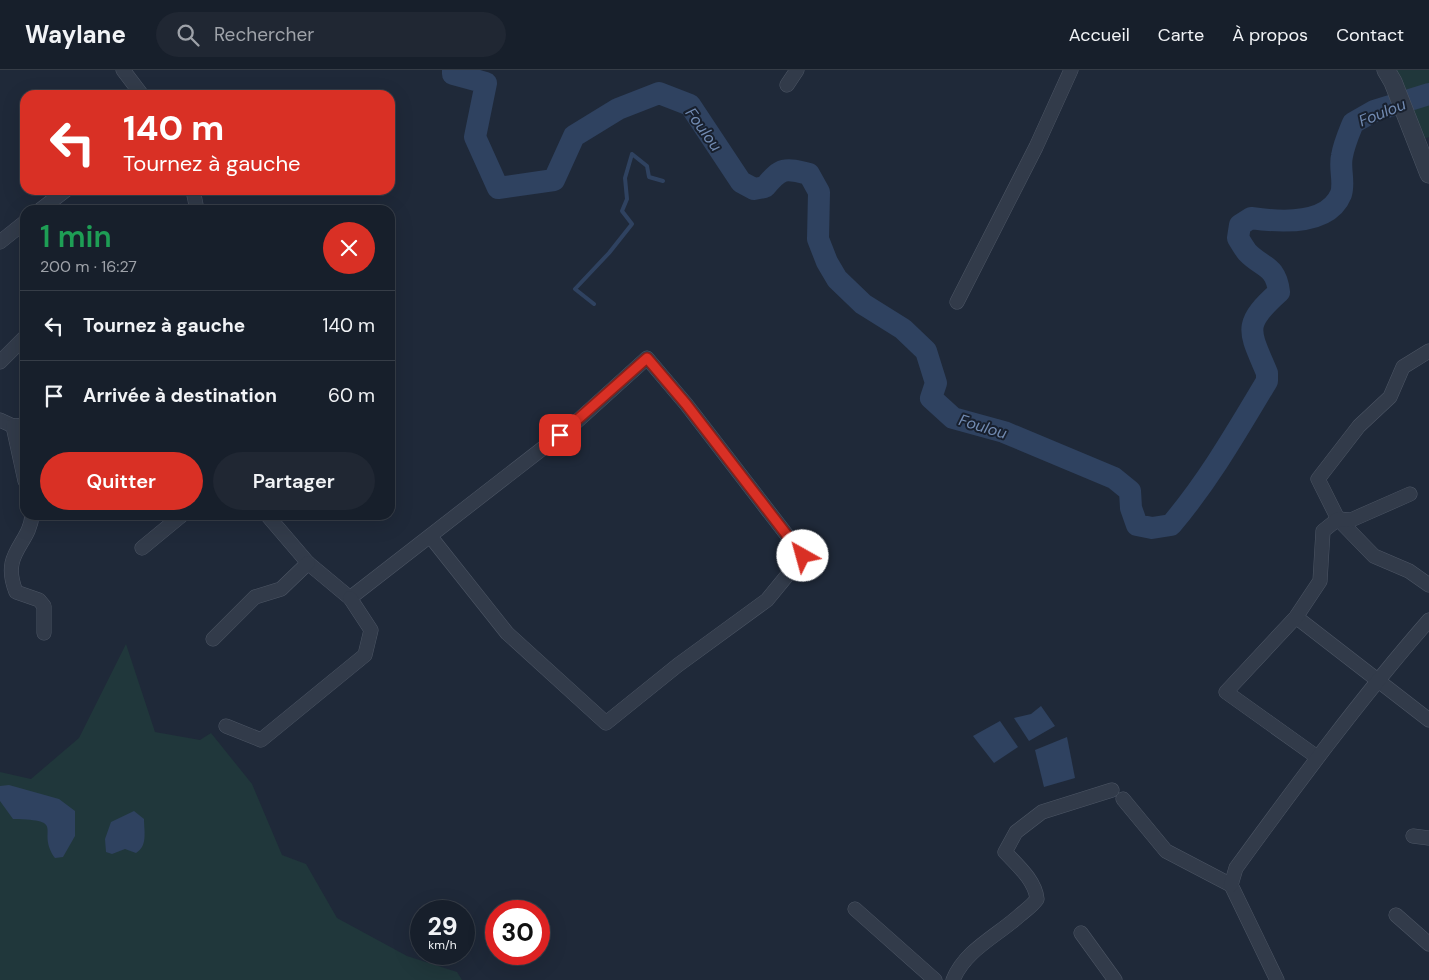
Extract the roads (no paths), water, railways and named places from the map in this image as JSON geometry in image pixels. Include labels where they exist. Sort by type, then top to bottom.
[{"type":"street","points":[[123,70],[138,90]]},
{"type":"street","points":[[787,85],[797,70]]},
{"type":"street","points":[[956,302],[1036,147],[1070,70]]},
{"type":"street","points":[[1390,76],[1429,174]]},
{"type":"street","points":[[46,205],[60,195]]},
{"type":"street","points":[[0,242],[20,226]]},
{"type":"street","points":[[0,362],[20,342]]},
{"type":"street","points":[[1429,351],[1403,367],[1390,397],[1360,426],[1318,479],[1338,519],[1374,556],[1409,571],[1429,585]]},
{"type":"street","points":[[350,598],[574,424],[647,358],[686,404],[803,556],[766,600],[678,665],[606,723],[507,633],[430,536]]},
{"type":"street","points":[[13,424],[20,457]]},
{"type":"street","points":[[1317,757],[1226,692],[1296,618],[1320,581],[1323,531],[1338,519],[1351,520],[1410,494]]},
{"type":"street","points":[[31,520],[31,524],[5,559],[4,567],[16,592],[39,600],[44,606],[44,633]]},
{"type":"street","points":[[142,548],[176,520]]},
{"type":"street","points":[[226,726],[261,740],[365,655],[371,630],[350,598],[308,562],[271,520]]},
{"type":"street","points":[[213,638],[255,597],[282,589],[308,562]]},
{"type":"street","points":[[1296,618],[1429,720]]},
{"type":"street","points":[[1231,885],[1236,868],[1317,757],[1376,680],[1429,620]]},
{"type":"street","points":[[953,980],[960,964],[968,956],[1012,922],[1037,898],[1025,874],[1005,852],[1016,832],[1042,812],[1118,795],[1166,851],[1231,885],[1277,980]]},
{"type":"street","points":[[1413,836],[1429,838]]},
{"type":"street","points":[[855,909],[935,980]]},
{"type":"street","points":[[1396,915],[1429,944]]},
{"type":"street","points":[[1081,933],[1115,980]]},
{"type":"water","points":[[1041,706],[1055,726],[1029,741],[1014,718],[1031,714]]},
{"type":"water","points":[[1000,721],[1018,747],[994,763],[973,736]]},
{"type":"water","points":[[1067,737],[1075,778],[1044,787],[1035,750]]},
{"type":"water","points":[[9,785],[59,799],[75,811],[75,836],[63,857],[55,858],[50,848],[46,824],[30,820],[13,819],[0,801],[0,786]]},
{"type":"water","points":[[134,811],[144,819],[144,842],[140,850],[136,853],[125,849],[112,854],[106,852],[105,839],[111,822]]},
{"type":"waterway","name":"Foulou","points":[[453,70],[453,74],[486,83],[475,137],[498,188],[554,180],[574,136],[618,109],[659,93],[690,105],[741,182],[754,189],[765,187],[775,176],[784,171],[789,170],[809,174],[819,192],[818,239],[827,262],[837,279],[863,304],[903,329],[926,351],[936,383],[931,398],[953,418],[1004,432],[1114,478],[1130,491],[1131,508],[1137,525],[1152,528],[1171,525],[1185,508],[1222,455],[1267,381],[1267,373],[1256,347],[1252,329],[1259,313],[1279,292],[1272,272],[1247,252],[1238,238],[1240,225],[1251,218],[1288,221],[1302,220],[1325,212],[1335,204],[1341,194],[1342,156],[1353,123],[1374,111],[1429,94]]},
{"type":"waterway","points":[[594,304],[575,289],[609,253],[632,224],[622,211],[627,199],[625,178],[632,154],[647,166],[649,177],[663,181]]}]
